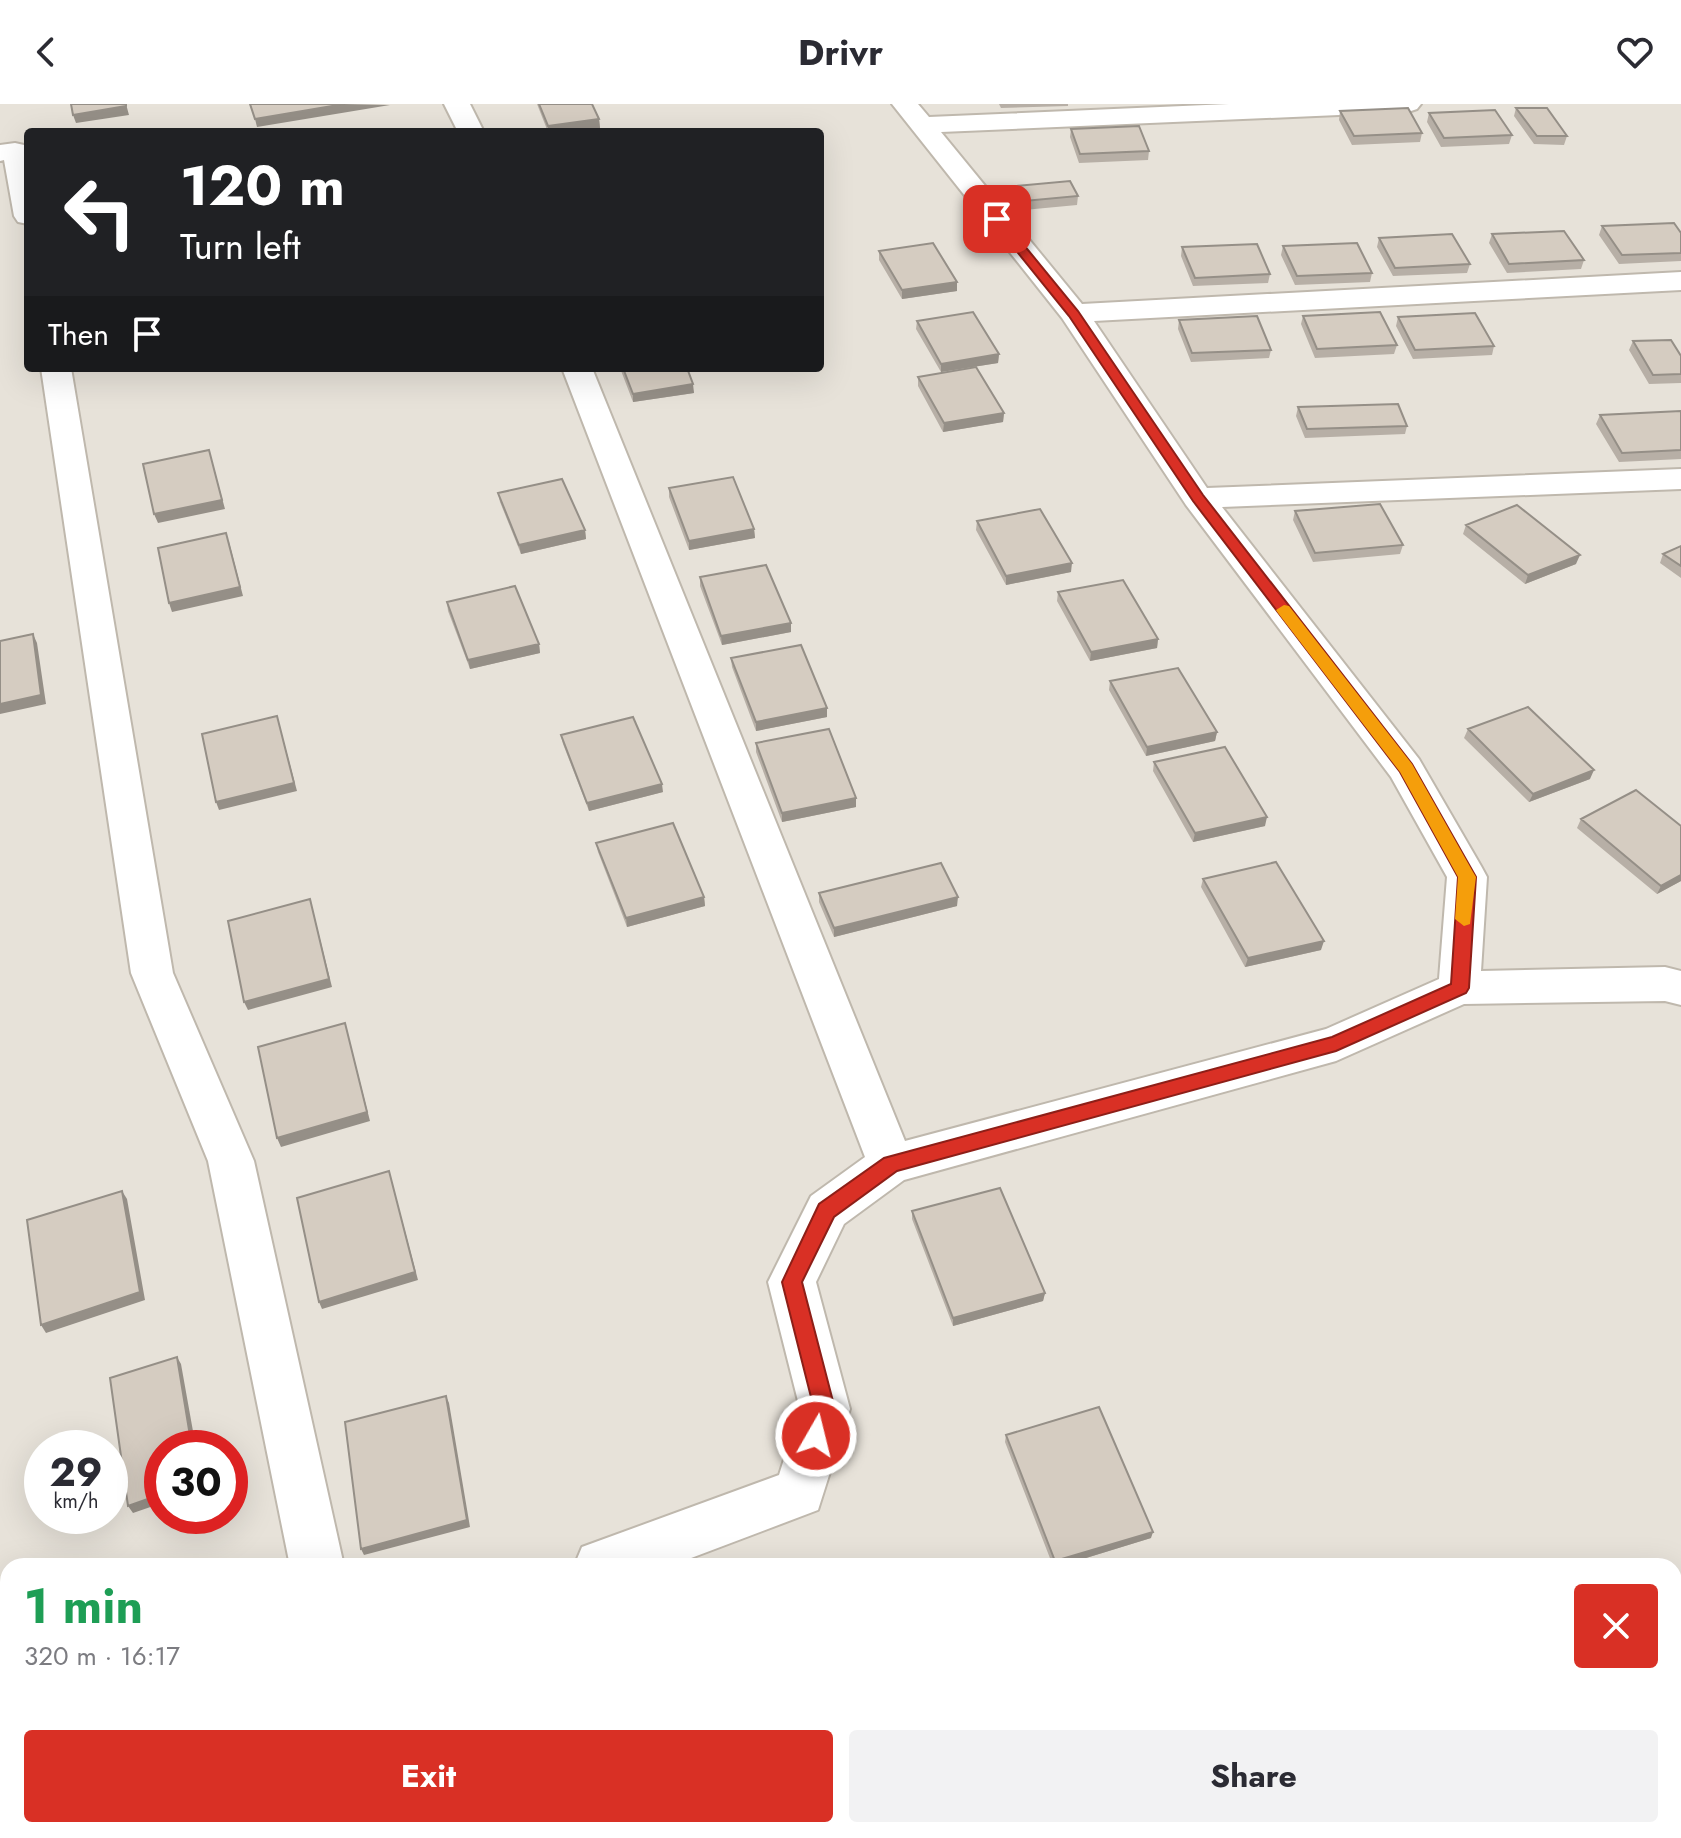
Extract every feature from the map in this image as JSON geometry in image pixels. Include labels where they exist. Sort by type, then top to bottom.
[{"type":"street","points":[[457,104],[469,128]]},
{"type":"street","points":[[913,114],[1408,104]]},
{"type":"street","points":[[913,114],[1074,313],[1198,498],[1406,769],[1467,877],[1459,988]]},
{"type":"street","points":[[0,153],[15,151],[24,196]]},
{"type":"street","points":[[1074,313],[1681,281]]},
{"type":"street","points":[[57,372],[152,973],[231,1161],[315,1558]]},
{"type":"street","points":[[579,372],[891,1164]]},
{"type":"street","points":[[1198,498],[1675,484]]},
{"type":"street","points":[[624,1558],[800,1492],[825,1409],[792,1282],[827,1210],[891,1164],[1336,1044],[1459,988],[1665,984],[1681,988]]},
{"type":"shaded area","points":[[0,104],[1681,104],[1681,1558],[0,1558]]},
{"type":"building","points":[[71,104],[126,104],[126,106],[73,115]]},
{"type":"building","points":[[250,104],[344,104],[255,119]]},
{"type":"building","points":[[539,104],[592,104],[599,119],[548,126]]},
{"type":"building","points":[[1408,108],[1422,133],[1354,136],[1340,111]]},
{"type":"building","points":[[1516,108],[1547,108],[1567,136],[1537,136]]},
{"type":"building","points":[[1495,110],[1512,135],[1444,138],[1429,113]]},
{"type":"building","points":[[1139,126],[1149,151],[1080,154],[1071,129]]},
{"type":"building","points":[[1070,181],[1078,196],[1014,202],[1006,187]]},
{"type":"building","points":[[1674,223],[1681,233],[1681,253],[1622,255],[1602,226]]},
{"type":"building","points":[[1564,231],[1584,260],[1509,264],[1492,234]]},
{"type":"building","points":[[1452,234],[1470,264],[1395,268],[1379,238]]},
{"type":"building","points":[[933,243],[957,282],[902,290],[879,251]]},
{"type":"building","points":[[1357,243],[1372,273],[1297,276],[1283,246]]},
{"type":"building","points":[[1257,244],[1270,274],[1195,278],[1182,247]]},
{"type":"building","points":[[973,312],[999,354],[941,364],[917,321]]},
{"type":"building","points":[[1380,312],[1397,345],[1317,349],[1303,316]]},
{"type":"building","points":[[1475,313],[1494,346],[1415,350],[1398,317]]},
{"type":"building","points":[[1257,316],[1271,350],[1192,353],[1179,320]]},
{"type":"building","points":[[1671,340],[1681,356],[1681,374],[1653,375],[1633,341]]},
{"type":"building","points":[[976,367],[1004,413],[944,423],[918,377]]},
{"type":"building","points":[[625,372],[688,372],[693,384],[633,394]]},
{"type":"building","points":[[1398,404],[1407,426],[1307,429],[1298,407]]},
{"type":"building","points":[[1681,411],[1681,450],[1622,453],[1600,415]]},
{"type":"building","points":[[209,450],[222,500],[154,514],[143,464]]},
{"type":"building","points":[[733,477],[754,529],[689,541],[669,488]]},
{"type":"building","points":[[562,479],[585,530],[519,545],[498,493]]},
{"type":"building","points":[[1380,504],[1403,545],[1315,553],[1295,511]]},
{"type":"building","points":[[1517,505],[1580,555],[1528,575],[1466,525]]},
{"type":"building","points":[[1040,509],[1072,563],[1006,576],[977,521]]},
{"type":"building","points":[[226,533],[240,587],[169,603],[158,548]]},
{"type":"building","points":[[1681,546],[1681,566],[1663,554]]},
{"type":"building","points":[[766,565],[791,623],[721,636],[700,577]]},
{"type":"building","points":[[1123,580],[1158,639],[1091,652],[1058,592]]},
{"type":"building","points":[[515,586],[539,644],[468,660],[447,602]]},
{"type":"building","points":[[33,634],[41,695],[0,704],[0,641]]},
{"type":"building","points":[[801,645],[827,708],[756,722],[731,658]]},
{"type":"building","points":[[1178,668],[1217,732],[1147,747],[1110,681]]},
{"type":"building","points":[[1528,707],[1594,770],[1533,794],[1468,729]]},
{"type":"building","points":[[277,716],[294,783],[216,802],[202,734]]},
{"type":"building","points":[[633,717],[662,784],[587,803],[561,735]]},
{"type":"building","points":[[829,729],[856,798],[782,813],[756,743]]},
{"type":"building","points":[[1225,747],[1267,817],[1195,833],[1154,762]]},
{"type":"building","points":[[1636,790],[1681,826],[1681,875],[1661,886],[1581,819]]},
{"type":"building","points":[[673,823],[704,897],[626,918],[596,843]]},
{"type":"building","points":[[1276,862],[1324,941],[1248,958],[1203,879]]},
{"type":"building","points":[[941,863],[958,897],[834,928],[819,893]]},
{"type":"building","points":[[310,899],[329,979],[244,1002],[228,921]]},
{"type":"building","points":[[345,1023],[367,1112],[277,1138],[258,1047]]},
{"type":"building","points":[[389,1171],[415,1272],[319,1302],[297,1198]]},
{"type":"building","points":[[1000,1188],[1045,1293],[953,1318],[912,1211]]},
{"type":"building","points":[[122,1191],[140,1292],[41,1325],[27,1220]]},
{"type":"building","points":[[177,1357],[189,1430],[144,1430],[144,1500],[128,1506],[128,1430],[117,1430],[110,1378]]},
{"type":"building","points":[[446,1396],[467,1520],[361,1549],[345,1422]]},
{"type":"building","points":[[1099,1407],[1153,1532],[1065,1558],[1054,1558],[1006,1435]]},
{"type":"slow traffic","points":[[1284,610],[1406,769],[1467,877],[1464,919]]},
{"type":"route","points":[[816,1436],[825,1409],[792,1282],[827,1210],[891,1164],[1336,1044],[1459,988],[1467,877],[1406,769],[1198,498],[1074,313],[997,219]]}]
